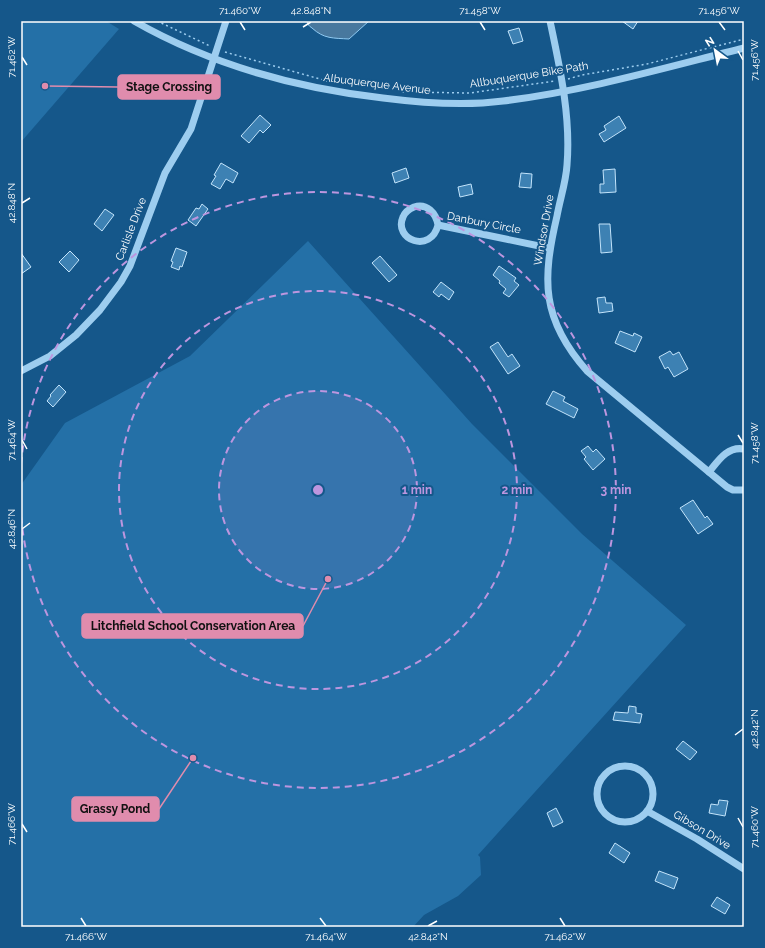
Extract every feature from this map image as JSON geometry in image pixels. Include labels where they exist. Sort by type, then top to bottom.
[{"type":"street","name":"Albuquerque Avenue","points":[[134,21],[213,59],[245,69],[303,85],[344,93],[416,102],[457,103],[501,101],[563,92],[744,48]]},
{"type":"street","name":"Carlisle Drive","points":[[21,371],[50,356],[76,335],[100,310],[121,282],[130,266],[165,173],[191,129],[226,21]]},
{"type":"street","name":"Windsor Drive","points":[[550,21],[562,80],[567,138],[567,166],[550,248],[547,280],[549,300],[555,320],[564,339],[575,356],[588,371],[727,487],[733,490],[744,490]]},
{"type":"street","name":"Danbury Circle","points":[[418,206],[424,207],[430,209],[434,213],[438,225],[434,236],[424,242],[418,242],[408,238],[404,233],[402,222],[403,216],[412,208],[418,206]]},
{"type":"street","name":"Danbury Circle","points":[[438,225],[550,248]]},
{"type":"street","points":[[708,472],[728,451],[744,449]]},
{"type":"street","points":[[622,766],[628,766],[641,770],[650,780],[653,792],[653,799],[647,811],[634,820],[627,821],[611,818],[605,813],[598,799],[600,783],[604,776],[610,771],[622,766]]},
{"type":"street","name":"Gibson Drive","points":[[647,811],[715,850],[744,870]]},
{"type":"path","points":[[157,21],[217,49],[253,61],[328,81]]},
{"type":"path","name":"Allbuquerque Bike Path","points":[[400,92],[470,93],[562,80],[582,75],[647,64],[744,39]]},
{"type":"shaded area","points":[[21,21],[106,21],[119,29],[21,142]]},
{"type":"shaded area","points":[[307,21],[369,21],[349,39],[325,36],[316,32],[310,27]]},
{"type":"shaded area","points":[[308,241],[472,424],[582,534],[686,625],[478,855],[480,857],[481,875],[458,896],[424,915],[413,927],[21,927],[21,485],[65,423],[190,356]]},
{"type":"building","points":[[622,21],[638,21],[633,29]]},
{"type":"building","points":[[519,28],[523,41],[513,44],[508,31]]},
{"type":"building","points":[[260,115],[271,125],[263,133],[260,130],[249,143],[241,136]]},
{"type":"building","points":[[619,116],[626,128],[604,142],[599,134],[606,130],[604,126]]},
{"type":"building","points":[[221,163],[238,173],[233,183],[226,179],[220,189],[211,184]]},
{"type":"building","points":[[406,168],[409,178],[395,183],[392,173]]},
{"type":"building","points":[[615,169],[616,192],[600,193],[600,184],[604,184],[603,170]]},
{"type":"building","points":[[521,173],[532,174],[531,188],[519,187]]},
{"type":"building","points":[[471,184],[473,194],[460,197],[458,187]]},
{"type":"building","points":[[202,204],[208,209],[196,226],[188,220],[196,208],[199,209]]},
{"type":"building","points":[[105,209],[114,215],[102,231],[94,224]]},
{"type":"building","points":[[599,224],[610,224],[612,252],[601,253]]},
{"type":"building","points":[[176,248],[187,252],[182,267],[180,266],[179,270],[171,267],[173,262],[171,261]]},
{"type":"building","points":[[70,251],[79,260],[69,272],[59,262]]},
{"type":"building","points":[[21,253],[31,267],[21,274]]},
{"type":"building","points":[[380,256],[397,275],[389,282],[372,263]]},
{"type":"building","points":[[499,266],[516,278],[514,281],[519,285],[509,297],[503,293],[506,289],[493,275]]},
{"type":"building","points":[[441,282],[454,292],[449,300],[441,294],[439,297],[433,292]]},
{"type":"building","points":[[605,297],[606,303],[612,303],[613,311],[599,313],[597,298]]},
{"type":"building","points":[[620,331],[633,336],[634,333],[642,337],[635,352],[615,343]]},
{"type":"building","points":[[498,342],[508,357],[512,354],[520,366],[508,374],[490,347]]},
{"type":"building","points":[[670,351],[673,355],[679,352],[688,369],[674,377],[668,367],[665,369],[659,357]]},
{"type":"building","points":[[59,385],[66,392],[53,407],[47,401]]},
{"type":"building","points":[[553,391],[565,397],[563,401],[578,409],[574,418],[546,404]]},
{"type":"building","points":[[588,446],[593,452],[596,449],[605,459],[593,470],[584,459],[586,457],[581,451]]},
{"type":"building","points":[[693,500],[705,518],[707,516],[713,524],[698,534],[680,508]]},
{"type":"building","points":[[629,706],[636,707],[636,713],[642,714],[640,723],[613,720],[615,712],[628,713]]},
{"type":"building","points":[[683,741],[697,752],[690,760],[676,749]]},
{"type":"building","points":[[719,800],[728,801],[725,816],[709,813],[711,804],[718,805]]},
{"type":"building","points":[[556,808],[563,822],[553,827],[547,813]]},
{"type":"building","points":[[615,843],[630,853],[624,863],[609,853]]},
{"type":"building","points":[[659,871],[678,878],[674,889],[655,881]]},
{"type":"building","points":[[717,897],[730,905],[725,914],[711,906]]},
{"type":"place","name":"Stage Crossing","points":[[45,86]]},
{"type":"place","name":"Litchfield School Conservation Area","points":[[328,579]]},
{"type":"place","name":"Grassy Pond","points":[[193,758]]}]
